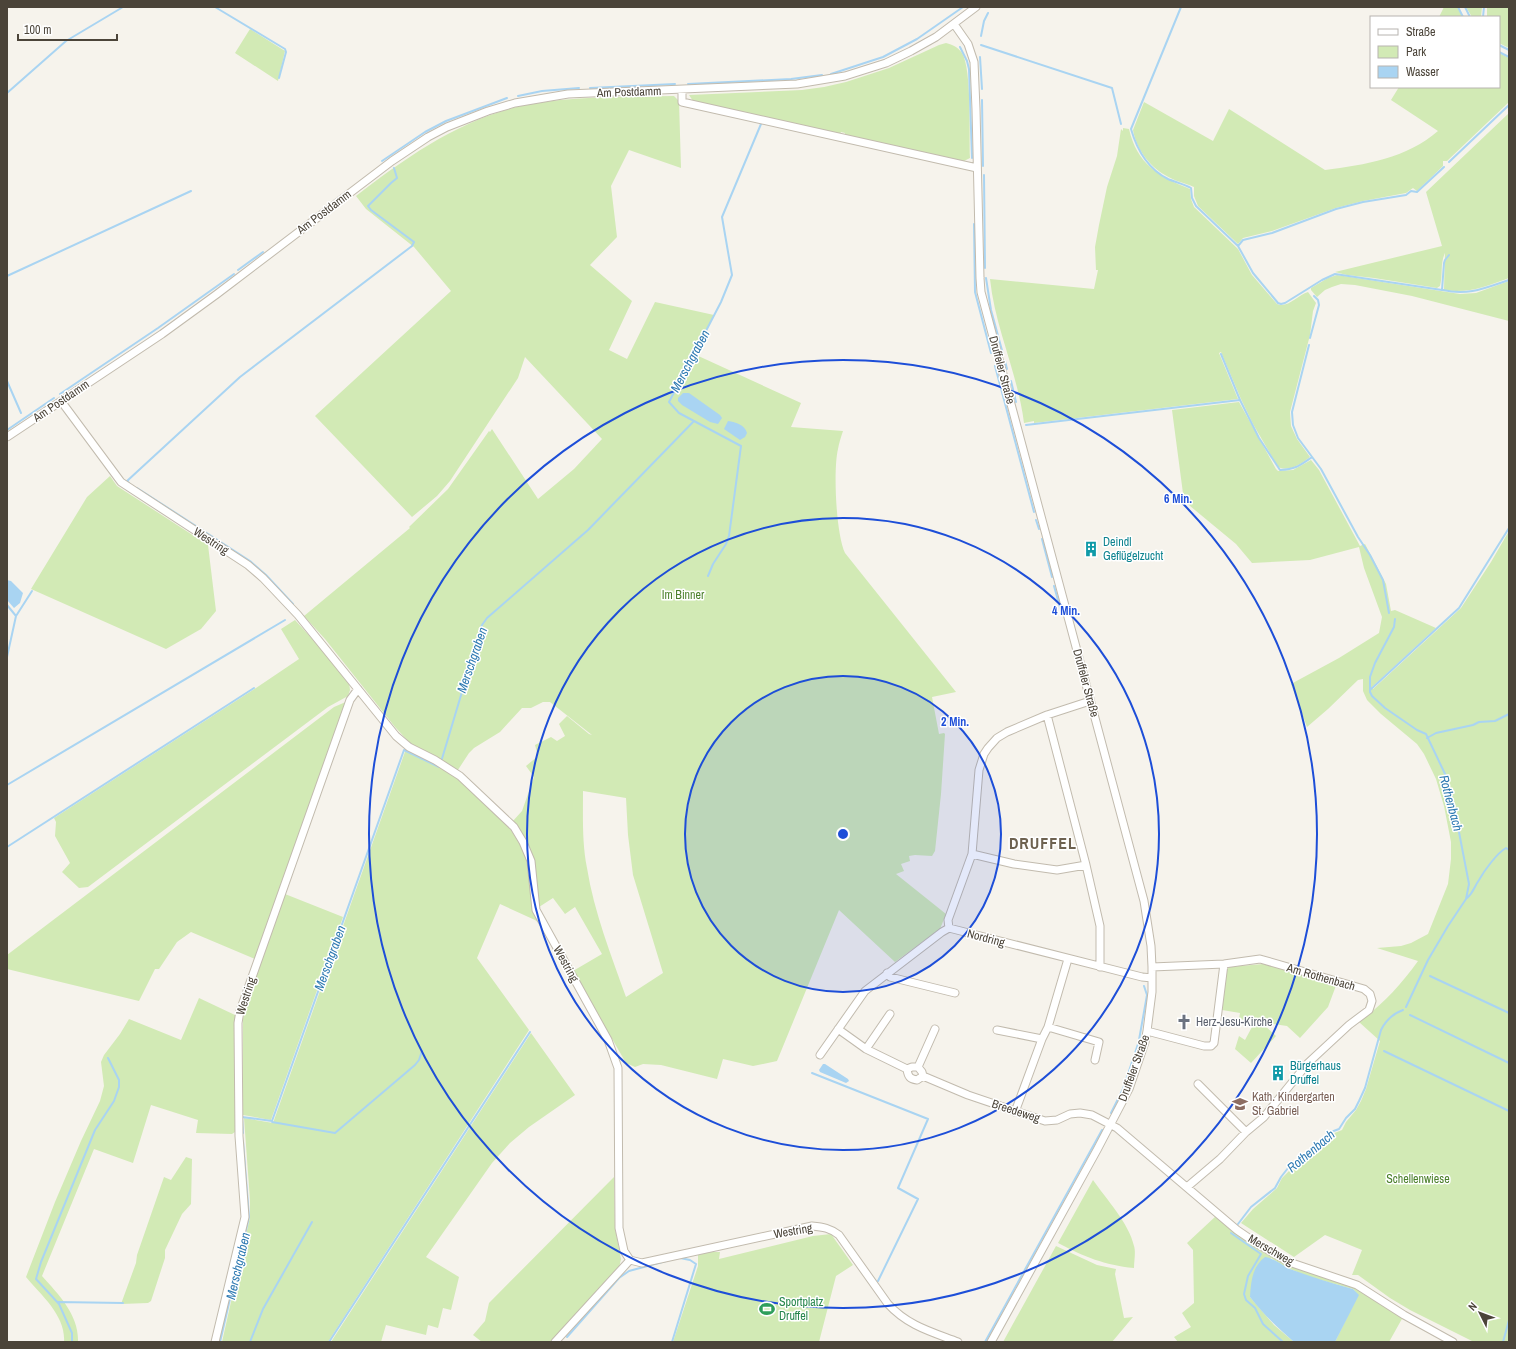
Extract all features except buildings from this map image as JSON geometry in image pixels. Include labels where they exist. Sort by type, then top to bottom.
[{"type":"street","points":[[954,24],[976,7]]},
{"type":"street","name":"Am Postdamm","points":[[7,437],[162,334],[392,161],[428,137],[447,127],[488,111],[515,103],[568,94],[797,84],[845,76],[886,63],[911,51],[954,24]]},
{"type":"street","name":"Druffeler Straße","points":[[954,24],[968,44],[974,62],[980,278],[983,298],[1144,901],[1152,967],[1147,1031],[1129,1089],[991,1342]]},
{"type":"street","points":[[682,90],[682,102],[977,168]]},
{"type":"street","name":"Westring","points":[[61,401],[121,482],[248,565],[263,578],[298,615],[402,742],[460,776],[514,827],[523,842],[531,861],[536,910],[608,1040],[618,1068],[618,1228],[624,1251],[630,1260],[642,1262],[812,1226],[826,1228],[839,1235],[895,1312],[916,1326],[958,1342]]},
{"type":"street","name":"Westring","points":[[215,1342],[245,1217],[239,1136],[238,1023],[240,1012],[350,700],[358,689]]},
{"type":"street","points":[[820,1055],[864,991],[949,928],[948,920],[972,854],[979,770],[984,754],[992,742],[997,738],[1047,715],[1090,701]]},
{"type":"street","points":[[1047,715],[1086,865],[1100,926],[1100,967]]},
{"type":"street","points":[[972,854],[1014,864],[1057,870],[1086,865]]},
{"type":"street","name":"Nordring","points":[[949,928],[1100,967],[1152,978]]},
{"type":"street","points":[[1015,1112],[1042,1039],[1048,1027],[1068,959]]},
{"type":"street","name":"Am Rothenbach","points":[[1152,967],[1224,964],[1260,959],[1364,989],[1370,994],[1372,1001],[1369,1010],[1308,1063],[1264,1117],[1246,1132],[1220,1159],[1187,1187]]},
{"type":"street","points":[[1147,1031],[1208,1047],[1211,1046],[1214,1043],[1218,1018],[1224,964]]},
{"type":"street","points":[[887,973],[890,977],[955,993]]},
{"type":"street","points":[[866,1049],[890,1014]]},
{"type":"street","points":[[1048,1027],[1099,1042],[1094,1060]]},
{"type":"street","name":"Breedeweg","points":[[838,1029],[866,1049],[907,1069],[908,1075],[911,1079],[917,1080],[923,1076],[968,1095],[1045,1121],[1057,1120],[1070,1114],[1080,1113],[1092,1115],[1111,1124]]},
{"type":"street","points":[[918,1067],[935,1029]]},
{"type":"street","points":[[997,1030],[1042,1039]]},
{"type":"street","points":[[907,1069],[918,1067]]},
{"type":"street","points":[[918,1067],[923,1076]]},
{"type":"street","points":[[1198,1084],[1246,1132]]},
{"type":"street","name":"Merschweg","points":[[1111,1124],[1238,1230],[1273,1254],[1305,1269],[1357,1285],[1404,1315],[1453,1342]]},
{"type":"street","points":[[554,1342],[630,1260]]},
{"type":"green space","points":[[1444,7],[1457,7],[1462,16],[1440,16]]},
{"type":"green space","points":[[1466,7],[1482,7],[1481,16],[1471,16]]},
{"type":"green space","points":[[1487,7],[1509,7],[1509,48],[1500,44],[1500,16],[1487,16]]},
{"type":"green space","points":[[250,29],[285,51],[278,81],[235,53]]},
{"type":"green space","points":[[946,43],[955,46],[962,53],[967,73],[969,87],[970,158],[964,161],[845,135],[845,133],[841,132],[840,134],[693,101],[689,95],[802,90],[824,87],[846,82],[889,68]]},
{"type":"green space","points":[[1500,54],[1509,58],[1509,102],[1447,161],[1443,161],[1443,166],[1417,191],[1413,188],[1406,193],[1336,208],[1272,231],[1243,238],[1238,244],[1198,206],[1194,196],[1194,187],[1168,177],[1149,162],[1140,150],[1133,130],[1144,102],[1213,141],[1229,109],[1325,170],[1355,166],[1385,159],[1413,148],[1438,131],[1391,100],[1398,88],[1500,88]]},
{"type":"green space","name":"Im Binner","points":[[674,96],[679,101],[681,168],[629,150],[611,186],[617,237],[590,265],[632,301],[609,350],[627,359],[655,302],[714,315],[694,354],[801,403],[791,427],[843,431],[836,459],[836,502],[839,532],[845,553],[956,692],[932,697],[939,734],[945,734],[935,851],[932,856],[909,856],[910,861],[901,864],[904,871],[896,874],[946,914],[940,929],[895,962],[839,910],[777,1061],[753,1066],[723,1059],[717,1079],[661,1065],[643,1064],[635,1067],[626,1063],[573,971],[602,954],[575,907],[565,914],[553,898],[539,907],[533,861],[512,822],[522,811],[534,777],[526,766],[538,756],[535,745],[551,737],[557,741],[565,736],[559,724],[567,716],[592,735],[550,702],[543,702],[531,708],[522,708],[500,732],[474,748],[469,753],[454,776],[460,780],[511,830],[526,854],[541,925],[535,920],[500,904],[477,958],[529,1030],[328,1342],[222,1342],[250,1217],[244,1118],[273,1123],[406,749],[407,750],[410,743],[395,727],[325,639],[304,616],[410,528],[409,527],[448,489],[489,431],[490,432],[492,429],[538,499],[574,469],[602,439],[525,357],[518,378],[450,481],[437,496],[412,517],[315,416],[451,291],[414,247],[366,209],[356,196],[399,164],[444,136],[492,114],[518,107],[560,100]],"holes":[[[583,791],[626,798],[628,835],[633,875],[663,973],[626,997],[604,933],[590,884],[585,859]]]},
{"type":"green space","points":[[1509,113],[1509,278],[1469,290],[1444,290],[1445,253],[1443,257],[1440,286],[1437,288],[1335,272],[1442,246],[1426,192]]},
{"type":"green space","points":[[1123,128],[1129,129],[1137,151],[1150,167],[1168,179],[1190,189],[1194,207],[1238,249],[1252,275],[1277,304],[1285,305],[1308,292],[1316,303],[1313,311],[1310,335],[1290,412],[1291,426],[1297,439],[1310,457],[1299,465],[1287,469],[1278,467],[1253,424],[1221,352],[1219,353],[1238,399],[1024,423],[1017,387],[997,315],[990,279],[1094,289],[1098,270],[1096,270],[1095,247],[1107,187],[1117,156],[1121,129],[1123,131]]},
{"type":"green space","points":[[1337,275],[1460,294],[1476,293],[1509,281],[1509,321],[1412,296],[1355,285],[1341,284],[1325,290],[1317,297],[1311,290],[1311,288],[1328,278]]},
{"type":"green space","name":"Schellenwiese","points":[[1239,402],[1278,471],[1293,470],[1311,460],[1319,470],[1360,546],[1365,544],[1386,584],[1391,611],[1395,610],[1436,628],[1372,687],[1373,689],[1461,608],[1509,531],[1509,1342],[1474,1342],[1410,1310],[1390,1298],[1358,1275],[1352,1275],[1362,1250],[1325,1235],[1294,1257],[1241,1223],[1253,1209],[1277,1188],[1282,1178],[1291,1169],[1332,1134],[1342,1130],[1361,1101],[1380,1041],[1359,1022],[1391,994],[1405,979],[1418,961],[1377,948],[1401,946],[1411,943],[1428,934],[1448,884],[1451,859],[1451,842],[1444,806],[1436,779],[1424,754],[1417,744],[1381,714],[1367,700],[1363,691],[1363,679],[1358,680],[1307,727],[1291,684],[1339,658],[1379,633],[1382,617],[1364,568],[1359,547],[1310,560],[1252,563],[1236,544],[1184,501],[1172,410]]},
{"type":"green space","points":[[110,476],[117,486],[208,545],[216,611],[201,629],[166,649],[31,589],[87,497]]},
{"type":"green space","points":[[295,620],[349,682],[350,690],[348,696],[328,707],[88,887],[79,888],[62,872],[70,863],[55,836],[56,822],[54,818],[299,659],[281,629]]},
{"type":"green space","points":[[348,701],[255,959],[191,932],[177,942],[159,969],[155,969],[139,1001],[7,969],[7,955],[334,707]]},
{"type":"green space","points":[[285,894],[343,917],[271,1120],[243,1115],[243,1019],[254,982]]},
{"type":"green space","points":[[1263,964],[1337,983],[1328,1007],[1300,1038],[1287,1026],[1239,1019],[1240,1013],[1222,1010],[1226,971],[1229,967]]},
{"type":"green space","points":[[199,998],[235,1015],[235,1132],[232,1134],[196,1133],[198,1120],[151,1105],[133,1163],[94,1149],[42,1276],[67,1306],[75,1323],[78,1342],[64,1342],[64,1333],[57,1315],[46,1299],[26,1277],[55,1202],[100,1101],[104,1086],[101,1062],[104,1055],[129,1019],[181,1040]]},
{"type":"green space","points":[[1263,1024],[1276,1036],[1251,1063],[1235,1049],[1239,1036],[1245,1040],[1252,1027]]},
{"type":"green space","points":[[531,1033],[575,1095],[529,1127],[510,1143],[492,1163],[426,1257],[459,1277],[451,1310],[443,1308],[438,1328],[428,1325],[426,1335],[386,1325],[381,1342],[331,1342]]},
{"type":"green space","points":[[186,1157],[192,1159],[191,1204],[182,1214],[165,1250],[165,1258],[151,1301],[148,1303],[121,1304],[164,1177],[171,1180]]},
{"type":"green space","points":[[614,1177],[615,1228],[621,1259],[619,1268],[551,1342],[482,1342],[473,1335],[485,1321],[489,1303]]},
{"type":"green space","points":[[1093,1180],[1122,1220],[1131,1237],[1135,1248],[1134,1268],[1113,1265],[1095,1260],[1058,1243]]},
{"type":"green space","points":[[1216,1216],[1264,1253],[1286,1264],[1357,1287],[1403,1317],[1389,1342],[1335,1342],[1358,1295],[1353,1289],[1300,1273],[1271,1258],[1250,1297],[1274,1325],[1294,1342],[1178,1342],[1174,1337],[1191,1327],[1182,1313],[1194,1303],[1193,1250],[1187,1243]]},
{"type":"green space","name":"Sportplatz Druffel","points":[[831,1234],[853,1265],[836,1276],[819,1342],[673,1342],[698,1266],[698,1255],[710,1252],[720,1252],[719,1259],[813,1236]]},
{"type":"green space","points":[[1056,1246],[1097,1265],[1116,1269],[1115,1274],[1124,1318],[1133,1317],[1112,1342],[1003,1342]]},
{"type":"water","points":[[683,393],[689,393],[720,415],[722,418],[718,424],[710,422],[682,405],[678,401],[678,398]]},
{"type":"water","points":[[728,421],[742,426],[747,433],[745,437],[740,440],[724,429]]},
{"type":"water","points":[[7,580],[11,581],[23,593],[20,603],[14,608],[7,600]]},
{"type":"water","points":[[823,1064],[849,1081],[846,1083],[820,1072],[819,1070]]},
{"type":"water","points":[[1265,1257],[1298,1272],[1353,1289],[1359,1295],[1335,1342],[1294,1342],[1271,1321],[1250,1297],[1253,1275],[1257,1265]]},
{"type":"waterway","points":[[7,93],[66,41],[123,7]]},
{"type":"waterway","points":[[215,7],[285,49],[286,52],[279,78]]},
{"type":"waterway","points":[[831,74],[883,57],[917,39],[963,7]]},
{"type":"waterway","points":[[1181,7],[1131,129],[1133,137],[1144,158],[1155,170],[1168,179],[1191,188],[1192,198],[1196,206],[1238,246],[1253,273],[1278,303],[1285,303],[1322,280],[1335,274],[1442,290],[1444,263],[1449,255]]},
{"type":"waterway","points":[[1458,7],[1462,16]]},
{"type":"waterway","points":[[1465,7],[1470,16]]},
{"type":"waterway","points":[[1483,16],[1484,7]]},
{"type":"waterway","points":[[981,36],[984,21],[988,13]]},
{"type":"waterway","points":[[981,45],[1112,88],[1121,124]]},
{"type":"waterway","points":[[1500,46],[1509,50]]},
{"type":"waterway","points":[[960,47],[969,69],[972,158]]},
{"type":"waterway","points":[[1500,52],[1509,57]]},
{"type":"waterway","points":[[980,57],[982,89]]},
{"type":"waterway","points":[[688,84],[791,79],[822,75]]},
{"type":"waterway","points":[[590,88],[675,84]]},
{"type":"waterway","points":[[518,96],[542,91],[579,88]]},
{"type":"waterway","points":[[382,161],[425,132],[446,121],[507,98]]},
{"type":"waterway","points":[[982,100],[983,166]]},
{"type":"waterway","points":[[1449,162],[1509,105]]},
{"type":"waterway","name":"Merschgraben","points":[[441,762],[482,625],[487,618],[588,530],[694,421],[679,413],[669,402],[721,302],[732,275],[722,217],[761,124]]},
{"type":"waterway","points":[[1238,246],[1243,240],[1272,233],[1336,209],[1363,202],[1406,195],[1411,191],[1417,192],[1444,167]]},
{"type":"waterway","points":[[129,483],[127,481],[240,377],[412,246],[414,242],[371,210],[368,206],[397,178],[394,168]]},
{"type":"waterway","points":[[984,175],[985,268]]},
{"type":"waterway","points":[[7,276],[191,191]]},
{"type":"waterway","points":[[974,224],[975,292],[991,353]]},
{"type":"waterway","points":[[238,270],[263,252]]},
{"type":"waterway","points":[[60,394],[158,328],[234,274]]},
{"type":"waterway","points":[[986,278],[991,310],[1003,354]]},
{"type":"waterway","points":[[1443,290],[1452,292],[1469,292],[1509,280]]},
{"type":"waterway","points":[[1310,338],[1319,305],[1318,300],[1314,296]]},
{"type":"waterway","points":[[1309,345],[1292,412],[1293,425],[1298,438],[1321,469],[1383,580],[1389,613]]},
{"type":"waterway","points":[[1221,354],[1240,400]]},
{"type":"waterway","points":[[1005,361],[1007,369]]},
{"type":"waterway","points":[[995,366],[1034,512]]},
{"type":"waterway","points":[[7,381],[21,413]]},
{"type":"waterway","points":[[1011,381],[1016,402]]},
{"type":"waterway","points":[[7,430],[54,398]]},
{"type":"waterway","points":[[1026,425],[1240,400],[1259,438],[1280,470],[1290,469],[1304,463],[1312,457]]},
{"type":"waterway","points":[[694,421],[741,446],[729,536],[708,576]]},
{"type":"waterway","points":[[137,488],[250,561],[266,575],[293,604]]},
{"type":"waterway","points":[[1036,520],[1039,529]]},
{"type":"waterway","points":[[1370,690],[1459,608],[1509,528]]},
{"type":"waterway","points":[[1042,539],[1052,577]]},
{"type":"waterway","points":[[1054,586],[1061,611]]},
{"type":"waterway","points":[[7,657],[16,616],[32,591]]},
{"type":"waterway","points":[[7,605],[16,616]]},
{"type":"waterway","name":"Rothenbach","points":[[1395,619],[1394,627],[1375,663],[1370,677],[1370,692],[1372,696],[1385,708],[1417,730],[1426,734],[1446,776],[1453,801],[1469,884],[1466,899],[1428,960],[1406,1007]]},
{"type":"waterway","points":[[7,785],[285,620]]},
{"type":"waterway","points":[[7,847],[254,688]]},
{"type":"waterway","points":[[1427,738],[1436,733],[1473,725],[1479,722],[1495,721],[1509,714]]},
{"type":"waterway","name":"Merschgraben","points":[[243,1133],[242,1117],[272,1121],[404,750],[439,766]]},
{"type":"waterway","points":[[1467,898],[1495,858],[1502,850],[1506,848],[1509,850]]},
{"type":"waterway","points":[[1430,976],[1509,1013]]},
{"type":"waterway","points":[[1139,1040],[1147,995],[1144,986]]},
{"type":"waterway","name":"Rothenbach","points":[[1238,1224],[1251,1207],[1275,1188],[1288,1168],[1331,1132],[1339,1129],[1346,1118],[1355,1109],[1365,1088],[1381,1030],[1390,1018],[1403,1010]]},
{"type":"waterway","points":[[1410,1015],[1509,1063]]},
{"type":"waterway","points":[[329,1342],[530,1032]]},
{"type":"waterway","points":[[1111,1113],[1123,1089],[1138,1044]]},
{"type":"waterway","points":[[272,1122],[335,1133],[415,1065],[419,1060],[422,1051]]},
{"type":"waterway","points":[[1384,1051],[1509,1111]]},
{"type":"waterway","points":[[72,1342],[72,1333],[59,1304],[36,1279],[41,1262],[95,1130],[114,1101],[119,1087],[119,1080],[108,1058]]},
{"type":"waterway","points":[[812,1073],[928,1119],[898,1188],[918,1199],[878,1281]]},
{"type":"waterway","points":[[985,1342],[1102,1130]]},
{"type":"waterway","name":"Merschgraben","points":[[220,1342],[249,1217],[243,1141]]},
{"type":"waterway","points":[[250,1342],[263,1309],[312,1222]]},
{"type":"waterway","name":"Rothenbach","points":[[1231,1233],[1261,1254],[1248,1276],[1244,1294],[1246,1300],[1255,1308],[1263,1324],[1283,1342]]},
{"type":"waterway","points":[[672,1342],[696,1264],[690,1260],[680,1258]]},
{"type":"waterway","points":[[567,1337],[619,1278],[629,1271],[666,1261]]},
{"type":"waterway","points":[[58,1302],[123,1303]]},
{"type":"waterway","points":[[1503,1342],[1509,1320]]},
{"type":"place","name":"Deindl Geflügelzucht","points":[[1091,549]]},
{"type":"place","name":"Herz-Jesu-Kirche","points":[[1184,1022]]},
{"type":"place","name":"Bürgerhaus Druffel","points":[[1278,1073]]},
{"type":"place","name":"Kath. Kindergarten St. Gabriel","points":[[1240,1104]]},
{"type":"place","name":"Sportplatz Druffel","points":[[767,1309]]},
{"type":"district","name":"DRUFFEL","points":[[1043,843]]}]
